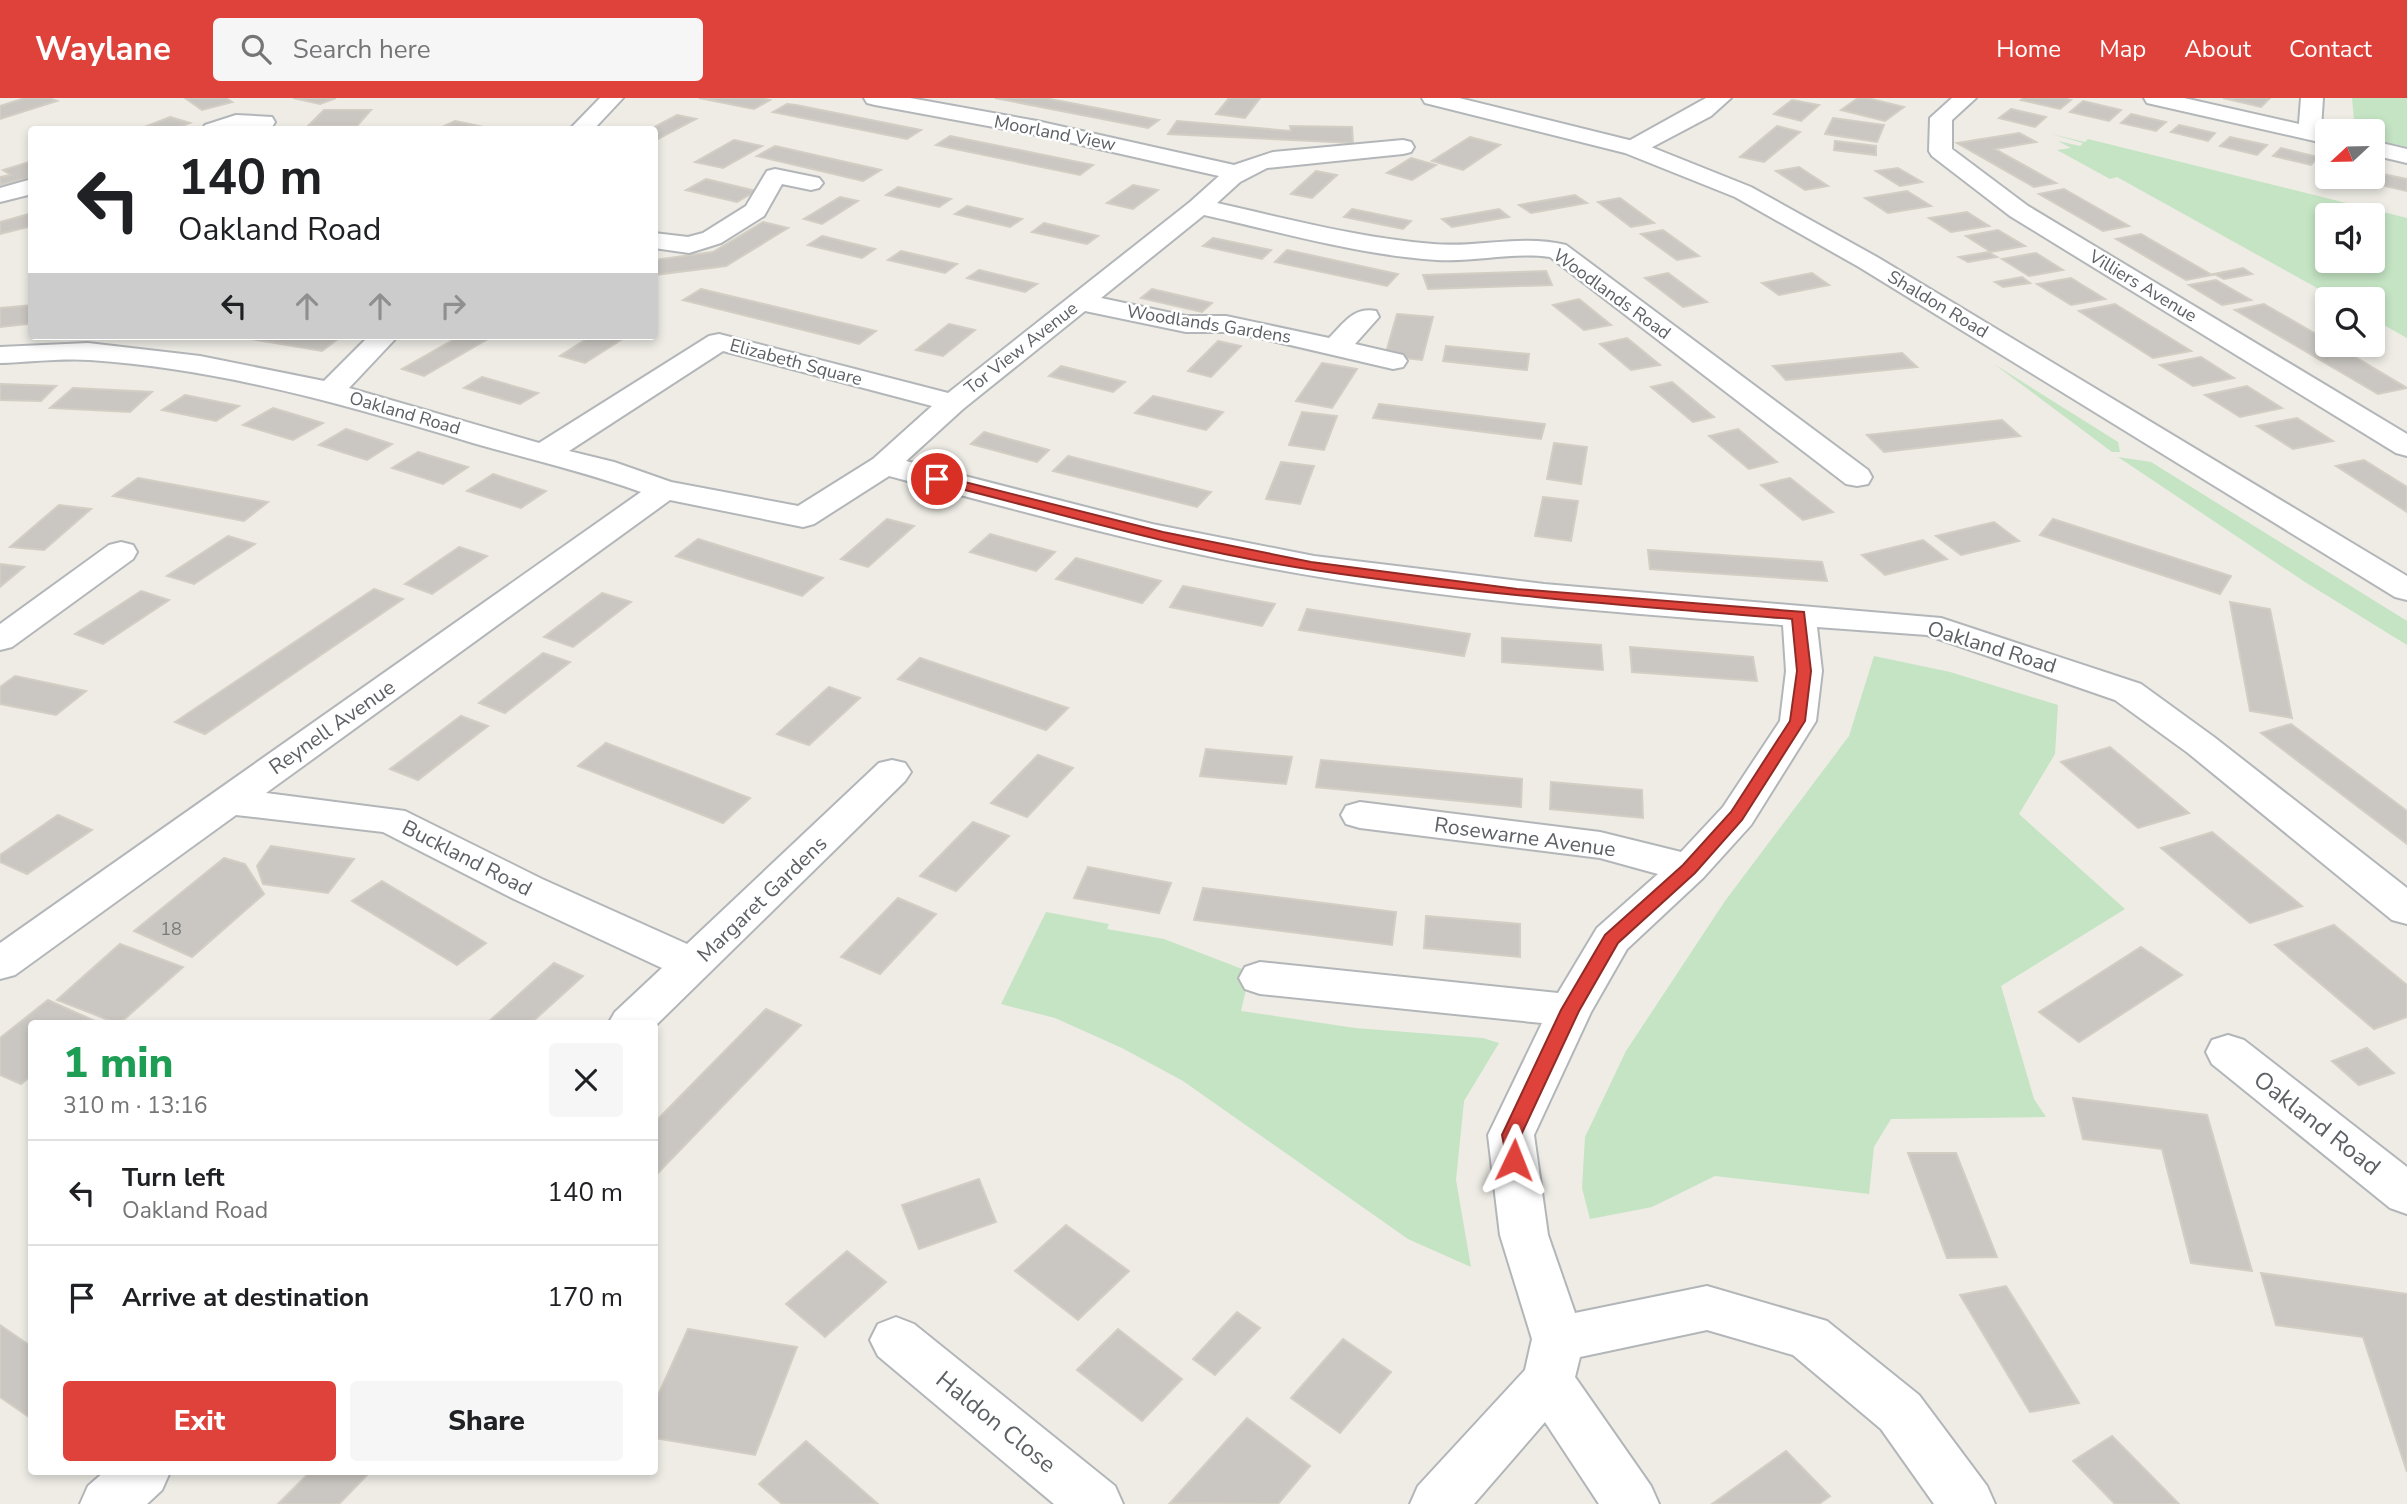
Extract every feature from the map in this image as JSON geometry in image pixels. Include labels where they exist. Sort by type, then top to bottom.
[{"type":"street","points":[[584,126],[612,98]]},
{"type":"street","name":"Moorland View","points":[[875,98],[1037,128],[1234,172]]},
{"type":"street","name":"Shaldon Road","points":[[1433,98],[1633,148],[1743,192],[1868,262],[2407,590]]},
{"type":"street","points":[[1675,98],[1712,104]]},
{"type":"street","name":"Villiers Avenue","points":[[1965,98],[1941,118],[1940,151],[2019,211],[2407,447]]},
{"type":"street","points":[[2155,98],[2315,134]]},
{"type":"street","points":[[2312,98],[2315,119]]},
{"type":"street","points":[[1633,148],[1712,104]]},
{"type":"street","points":[[224,126],[236,122],[264,122]]},
{"type":"street","points":[[1234,172],[1254,163],[1273,159],[1403,148]]},
{"type":"street","points":[[2385,151],[2407,156]]},
{"type":"street","name":"Tor View Avenue","points":[[803,517],[884,465],[953,402],[1199,207],[1234,172]]},
{"type":"street","points":[[658,240],[689,244],[712,238],[755,211],[775,176],[811,183]]},
{"type":"street","points":[[0,195],[28,187]]},
{"type":"street","name":"Woodlands Road","points":[[1199,207],[1387,246],[1438,252],[1490,252],[1536,246],[1557,250],[1857,477]]},
{"type":"street","name":"Woodlands Gardens","points":[[1080,302],[1186,324],[1226,324],[1337,346],[1393,361]]},
{"type":"street","points":[[1337,346],[1366,317]]},
{"type":"street","points":[[330,391],[380,340]]},
{"type":"street","name":"Elizabeth Square","points":[[542,454],[719,342],[953,402]]},
{"type":"street","name":"Oakland Road","points":[[0,355],[88,351],[200,364],[330,391],[542,454],[603,468],[664,490],[803,517]]},
{"type":"street","name":"Oakland Road","points":[[884,465],[1163,536],[1311,566],[1517,593],[1929,625],[1977,639],[2128,692],[2201,745],[2407,910]]},
{"type":"street","name":"Reynell Avenue","points":[[0,964],[225,801],[471,632],[664,490]]},
{"type":"street","points":[[0,640],[121,552]]},
{"type":"street","points":[[1631,1504],[1553,1360],[1524,1235],[1511,1135],[1570,1010],[1612,939],[1689,869],[1737,816],[1798,721],[1804,671],[1799,615]]},
{"type":"street","name":"Margaret Gardens","points":[[634,1020],[892,772]]},
{"type":"street","name":"Buckland Road","points":[[225,801],[391,820],[528,889],[694,965]]},
{"type":"street","name":"Rosewarne Avenue","points":[[1360,815],[1600,845],[1689,869]]},
{"type":"street","points":[[1260,978],[1570,1010]]},
{"type":"street","name":"Oakland Road","points":[[2228,1052],[2407,1194]]},
{"type":"street","points":[[1438,1504],[1553,1360],[1707,1308],[1809,1337],[1900,1412],[1967,1504]]},
{"type":"street","name":"Haldon Close","points":[[896,1340],[1096,1504]]},
{"type":"street","points":[[108,1504],[140,1475]]},
{"type":"green space","points":[[2352,98],[2407,98],[2407,147],[2385,142],[2385,119],[2354,119]]},
{"type":"green space","points":[[2051,134],[2085,142],[2088,139],[2346,203],[2315,203],[2315,273],[2385,273],[2385,213],[2407,218],[2407,338],[2385,326],[2385,287],[2315,287],[2117,177],[2110,179],[2057,150],[2071,148],[2058,141],[2080,146],[2083,143]]},
{"type":"green space","points":[[1994,364],[2118,442],[2120,452],[2112,452]]},
{"type":"green space","points":[[2118,457],[2151,462],[2407,621],[2407,645],[2305,582]]},
{"type":"green space","points":[[1874,656],[1950,672],[2058,705],[2055,754],[2019,814],[2125,909],[2001,986],[2034,1099],[2046,1117],[1891,1119],[1874,1147],[1869,1194],[1715,1176],[1652,1207],[1590,1219],[1582,1188],[1585,1137],[1626,1051],[1725,901],[1849,736]]},
{"type":"green space","points":[[1046,912],[1109,924],[1107,929],[1164,939],[1250,972],[1241,1011],[1355,1028],[1483,1038],[1499,1043],[1464,1101],[1456,1180],[1471,1267],[1408,1239],[1183,1081],[1122,1048],[1055,1018],[1001,1004]]},
{"type":"building","points":[[25,98],[49,98],[57,101],[0,119],[0,106]]},
{"type":"building","points":[[185,98],[226,98],[232,102],[202,110]]},
{"type":"building","points":[[293,98],[336,98],[320,104]]},
{"type":"building","points":[[699,98],[758,98],[770,100],[754,109]]},
{"type":"building","points":[[995,98],[1045,98],[1159,120],[1148,128]]},
{"type":"building","points":[[1229,98],[1260,98],[1245,118],[1216,114]]},
{"type":"building","points":[[1858,98],[1904,107],[1885,121],[1841,110]]},
{"type":"building","points":[[2223,98],[2270,98],[2261,107]]},
{"type":"building","points":[[1792,100],[1819,105],[1801,121],[1774,114]]},
{"type":"building","points":[[2021,100],[2071,100],[2060,109]]},
{"type":"building","points":[[2083,101],[2121,110],[2109,121],[2070,112]]},
{"type":"building","points":[[787,104],[921,130],[907,139],[773,112]]},
{"type":"building","points":[[2011,109],[2046,117],[2035,127],[1999,118]]},
{"type":"building","points":[[324,110],[371,110],[357,126],[308,126]]},
{"type":"building","points":[[2131,114],[2166,122],[2156,131],[2121,123]]},
{"type":"building","points":[[677,115],[696,119],[658,139],[656,126]]},
{"type":"building","points":[[170,117],[190,123],[183,126],[147,126]]},
{"type":"building","points":[[1833,118],[1884,125],[1877,142],[1825,134]]},
{"type":"building","points":[[455,121],[479,126],[444,126]]},
{"type":"building","points":[[1177,121],[1291,131],[1290,126],[1352,127],[1353,143],[1168,134]]},
{"type":"building","points":[[2179,125],[2215,133],[2208,141],[2171,132]]},
{"type":"building","points":[[1777,126],[1800,132],[1764,162],[1740,157]]},
{"type":"building","points":[[2019,133],[2036,142],[1995,149],[2056,183],[2034,187],[1957,143]]},
{"type":"building","points":[[950,136],[1093,165],[1080,175],[936,145]]},
{"type":"building","points":[[1470,137],[1500,145],[1463,170],[1432,161]]},
{"type":"building","points":[[2230,137],[2267,145],[2257,155],[2220,146]]},
{"type":"building","points":[[734,140],[762,146],[723,168],[695,162]]},
{"type":"building","points":[[1835,141],[1876,146],[1876,155],[1834,150]]},
{"type":"building","points":[[775,146],[881,170],[863,181],[757,156]]},
{"type":"building","points":[[2281,148],[2315,156],[2315,160],[2311,165],[2273,156]]},
{"type":"building","points":[[1411,158],[1436,165],[1412,180],[1387,173]]},
{"type":"building","points":[[28,162],[28,178],[0,185],[0,177],[11,175],[3,170]]},
{"type":"building","points":[[1799,167],[1828,186],[1805,190],[1776,171]]},
{"type":"building","points":[[1898,168],[1922,182],[1900,186],[1876,171]]},
{"type":"building","points":[[1316,171],[1337,175],[1312,198],[1291,194]]},
{"type":"building","points":[[2385,174],[2407,179],[2407,191],[2385,186]]},
{"type":"building","points":[[706,179],[756,191],[737,202],[686,190]]},
{"type":"building","points":[[1133,185],[1158,190],[1133,209],[1107,203]]},
{"type":"building","points":[[898,187],[951,199],[939,207],[886,195]]},
{"type":"building","points":[[2064,189],[2129,226],[2103,231],[2039,194]]},
{"type":"building","points":[[1907,191],[1931,206],[1888,213],[1865,198]]},
{"type":"building","points":[[1575,195],[1587,203],[1531,213],[1519,205]]},
{"type":"building","points":[[840,197],[858,201],[822,224],[804,219]]},
{"type":"building","points":[[1620,198],[1654,223],[1631,227],[1598,202]]},
{"type":"building","points":[[967,206],[1022,219],[1010,227],[955,214]]},
{"type":"building","points":[[1352,209],[1411,221],[1403,229],[1344,217]]},
{"type":"building","points":[[1499,209],[1509,217],[1452,227],[1442,219]]},
{"type":"building","points":[[1967,212],[1989,226],[1951,232],[1929,218]]},
{"type":"building","points":[[28,214],[28,227],[0,234],[0,222]]},
{"type":"building","points":[[763,222],[788,228],[726,266],[658,274],[658,259],[713,252]]},
{"type":"building","points":[[1044,223],[1098,236],[1087,244],[1032,232]]},
{"type":"building","points":[[1663,230],[1699,256],[1677,260],[1641,234]]},
{"type":"building","points":[[1998,230],[2025,246],[1991,252],[1966,236]]},
{"type":"building","points":[[2141,234],[2212,275],[2186,280],[2116,239]]},
{"type":"building","points":[[822,236],[875,249],[862,258],[808,245]]},
{"type":"building","points":[[1213,238],[1271,250],[1262,259],[1203,246]]},
{"type":"building","points":[[1287,250],[1398,274],[1387,286],[1275,262]]},
{"type":"building","points":[[901,251],[957,264],[945,273],[888,260]]},
{"type":"building","points":[[1988,252],[1997,257],[1968,262],[1959,257]]},
{"type":"building","points":[[2036,253],[2063,270],[2029,276],[2002,259]]},
{"type":"building","points":[[2243,268],[2252,274],[2224,279],[2214,274]]},
{"type":"building","points":[[979,270],[1037,284],[1025,292],[967,278]]},
{"type":"building","points":[[1546,271],[1552,285],[1428,289],[1423,275]]},
{"type":"building","points":[[1668,273],[1707,302],[1683,307],[1645,278]]},
{"type":"building","points":[[1812,273],[1829,285],[1779,295],[1762,283]]},
{"type":"building","points":[[2022,277],[2030,283],[2003,287],[1995,282]]},
{"type":"building","points":[[2071,278],[2105,299],[2071,305],[2037,284]]},
{"type":"building","points":[[2216,280],[2251,300],[2222,305],[2189,285]]},
{"type":"building","points":[[701,289],[876,331],[859,344],[683,300]]},
{"type":"building","points":[[1152,289],[1212,303],[1202,312],[1141,298]]},
{"type":"building","points":[[1579,299],[1611,325],[1584,330],[1553,305]]},
{"type":"building","points":[[2115,304],[2191,351],[2153,358],[2079,311]]},
{"type":"building","points":[[2264,304],[2315,333],[2315,357],[2235,310]]},
{"type":"building","points":[[28,305],[28,323],[0,327],[0,308]]},
{"type":"building","points":[[1397,314],[1433,317],[1422,360],[1385,356]]},
{"type":"building","points":[[949,324],[975,330],[943,356],[916,350]]},
{"type":"building","points":[[1627,338],[1660,365],[1631,370],[1600,344]]},
{"type":"building","points":[[257,340],[337,340],[322,351]]},
{"type":"building","points":[[453,340],[486,340],[424,376],[402,369]]},
{"type":"building","points":[[585,340],[621,340],[585,363],[560,356]]},
{"type":"building","points":[[1218,341],[1241,346],[1211,377],[1188,371]]},
{"type":"building","points":[[1446,346],[1529,354],[1527,370],[1443,361]]},
{"type":"building","points":[[1902,353],[1917,367],[1786,380],[1773,366]]},
{"type":"building","points":[[2201,357],[2234,378],[2193,386],[2160,365]]},
{"type":"building","points":[[2315,357],[2355,357],[2407,388],[2378,394]]},
{"type":"building","points":[[1322,363],[1357,369],[1332,408],[1296,401]]},
{"type":"building","points":[[1061,366],[1125,382],[1113,392],[1049,376]]},
{"type":"building","points":[[482,377],[538,393],[520,404],[464,388]]},
{"type":"building","points":[[1672,382],[1714,417],[1693,422],[1651,387]]},
{"type":"building","points":[[0,384],[56,386],[41,401],[0,400]]},
{"type":"building","points":[[2247,386],[2282,408],[2240,417],[2205,395]]},
{"type":"building","points":[[73,388],[152,392],[130,412],[50,408]]},
{"type":"building","points":[[185,395],[239,406],[216,421],[162,410]]},
{"type":"building","points":[[1153,396],[1223,412],[1206,430],[1135,413]]},
{"type":"building","points":[[1379,404],[1545,424],[1541,439],[1373,418]]},
{"type":"building","points":[[273,408],[323,423],[293,440],[243,425]]},
{"type":"building","points":[[1302,412],[1337,416],[1324,450],[1289,445]]},
{"type":"building","points":[[2297,418],[2333,441],[2293,449],[2257,426]]},
{"type":"building","points":[[2002,420],[2020,436],[1884,452],[1867,435]]},
{"type":"building","points":[[346,429],[392,444],[367,460],[319,445]]},
{"type":"building","points":[[1738,429],[1777,462],[1749,469],[1709,436]]},
{"type":"building","points":[[984,432],[1049,450],[1037,462],[971,444]]},
{"type":"building","points":[[1554,443],[1587,447],[1581,484],[1547,479]]},
{"type":"building","points":[[418,452],[468,467],[443,484],[392,468]]},
{"type":"building","points":[[1068,456],[1211,492],[1197,507],[1053,471]]},
{"type":"building","points":[[2364,460],[2407,487],[2407,512],[2336,466]]},
{"type":"building","points":[[1281,462],[1314,466],[1300,504],[1266,499]]},
{"type":"building","points":[[493,474],[546,491],[521,508],[467,491]]},
{"type":"building","points":[[138,478],[268,502],[244,521],[113,496]]},
{"type":"building","points":[[1790,478],[1833,512],[1803,520],[1761,485]]},
{"type":"building","points":[[1543,497],[1578,501],[1571,541],[1535,536]]},
{"type":"building","points":[[59,505],[91,509],[44,550],[10,547]]},
{"type":"building","points":[[887,519],[914,526],[868,567],[841,559]]},
{"type":"building","points":[[2053,519],[2231,576],[2220,594],[2040,535]]},
{"type":"building","points":[[1994,522],[2019,541],[1961,555],[1936,536]]},
{"type":"building","points":[[990,534],[1055,552],[1036,571],[970,552]]},
{"type":"building","points":[[228,536],[255,544],[194,584],[167,576]]},
{"type":"building","points":[[698,539],[823,578],[802,596],[676,556]]},
{"type":"building","points":[[1923,540],[1947,559],[1885,575],[1862,555]]},
{"type":"building","points":[[459,547],[487,556],[432,594],[405,584]]},
{"type":"building","points":[[1648,550],[1822,562],[1827,581],[1650,569]]},
{"type":"building","points":[[1076,558],[1161,581],[1142,603],[1056,579]]},
{"type":"building","points":[[0,564],[24,567],[0,587]]},
{"type":"building","points":[[1183,586],[1275,604],[1262,626],[1170,607]]},
{"type":"building","points":[[374,589],[403,599],[205,734],[175,722]]},
{"type":"building","points":[[141,591],[169,600],[103,644],[75,634]]},
{"type":"building","points":[[602,593],[631,602],[573,647],[544,637]]},
{"type":"building","points":[[2230,602],[2270,609],[2292,718],[2250,711]]},
{"type":"building","points":[[1307,609],[1470,634],[1464,656],[1299,630]]},
{"type":"building","points":[[1502,638],[1601,645],[1603,670],[1502,662]]},
{"type":"building","points":[[1630,647],[1753,657],[1757,681],[1632,672]]},
{"type":"building","points":[[543,653],[570,662],[505,713],[479,703]]},
{"type":"building","points":[[920,658],[1068,708],[1046,730],[898,679]]},
{"type":"building","points":[[15,676],[86,691],[56,715],[0,704],[0,687]]},
{"type":"building","points":[[829,687],[860,698],[809,745],[777,734]]},
{"type":"building","points":[[461,716],[488,726],[418,780],[390,769]]},
{"type":"building","points":[[2291,724],[2407,811],[2407,844],[2261,733]]},
{"type":"building","points":[[606,743],[750,798],[723,823],[578,766]]},
{"type":"building","points":[[2110,747],[2189,813],[2138,828],[2061,762]]},
{"type":"building","points":[[1206,749],[1292,757],[1286,784],[1200,776]]},
{"type":"building","points":[[1038,755],[1073,768],[1027,817],[991,803]]},
{"type":"building","points":[[1321,760],[1522,779],[1521,807],[1316,787]]},
{"type":"building","points":[[1551,782],[1642,790],[1643,818],[1550,809]]},
{"type":"building","points":[[58,815],[92,830],[27,874],[0,862],[0,855]]},
{"type":"building","points":[[973,822],[1009,836],[956,891],[920,876]]},
{"type":"building","points":[[2212,832],[2302,906],[2250,923],[2161,848]]},
{"type":"building","points":[[271,846],[354,859],[328,893],[263,884],[257,866]]},
{"type":"building","points":[[224,858],[245,864],[264,894],[192,957],[134,931]]},
{"type":"building","points":[[1088,867],[1171,883],[1159,913],[1074,898]]},
{"type":"building","points":[[382,881],[486,943],[457,965],[352,901]]},
{"type":"building","points":[[1203,888],[1396,912],[1392,945],[1194,920]]},
{"type":"building","points":[[898,898],[936,914],[880,974],[841,957]]},
{"type":"building","points":[[1426,916],[1520,924],[1520,957],[1424,948]]},
{"type":"building","points":[[2334,925],[2407,985],[2407,1017],[2374,1029],[2275,945]]},
{"type":"building","points":[[120,944],[183,967],[123,1020],[109,1020],[57,1000]]},
{"type":"building","points":[[2141,947],[2182,975],[2079,1042],[2039,1012]]},
{"type":"building","points":[[554,963],[583,976],[534,1020],[490,1020]]},
{"type":"building","points":[[48,1000],[93,1020],[28,1020],[28,1078],[21,1084],[0,1075],[0,1038]]},
{"type":"building","points":[[766,1009],[801,1025],[658,1173],[658,1119]]},
{"type":"building","points":[[2367,1048],[2394,1073],[2359,1085],[2332,1061]]},
{"type":"building","points":[[2073,1098],[2207,1115],[2252,1271],[2191,1263],[2162,1149],[2083,1139]]},
{"type":"building","points":[[1908,1153],[1956,1153],[1997,1257],[1947,1258]]},
{"type":"building","points":[[979,1179],[996,1222],[919,1249],[902,1205]]},
{"type":"building","points":[[1066,1225],[1129,1271],[1078,1320],[1015,1271]]},
{"type":"building","points":[[847,1251],[886,1282],[825,1337],[786,1304]]},
{"type":"building","points":[[2261,1273],[2407,1294],[2407,1472],[2363,1337],[2276,1325]]},
{"type":"building","points":[[2006,1286],[2079,1403],[2030,1412],[1960,1295]]},
{"type":"building","points":[[1237,1312],[1260,1328],[1215,1375],[1193,1359]]},
{"type":"building","points":[[0,1325],[28,1344],[28,1416],[0,1397]]},
{"type":"building","points":[[688,1329],[797,1347],[755,1455],[658,1439],[658,1395]]},
{"type":"building","points":[[1118,1329],[1182,1379],[1142,1421],[1077,1370]]},
{"type":"building","points":[[1343,1339],[1391,1372],[1340,1433],[1291,1398]]},
{"type":"building","points":[[1247,1418],[1310,1466],[1278,1504],[1170,1503]]},
{"type":"building","points":[[2112,1436],[2179,1504],[2115,1504],[2073,1461]]},
{"type":"building","points":[[806,1441],[878,1504],[782,1504],[759,1484]]},
{"type":"building","points":[[1786,1451],[1830,1496],[1819,1504],[1712,1504]]},
{"type":"building","points":[[307,1475],[367,1475],[339,1504],[278,1504]]},
{"type":"route","points":[[937,479],[1163,536],[1311,566],[1517,593],[1799,615],[1804,671],[1798,721],[1737,816],[1689,869],[1612,939],[1570,1010],[1511,1135],[1514,1160]]}]
